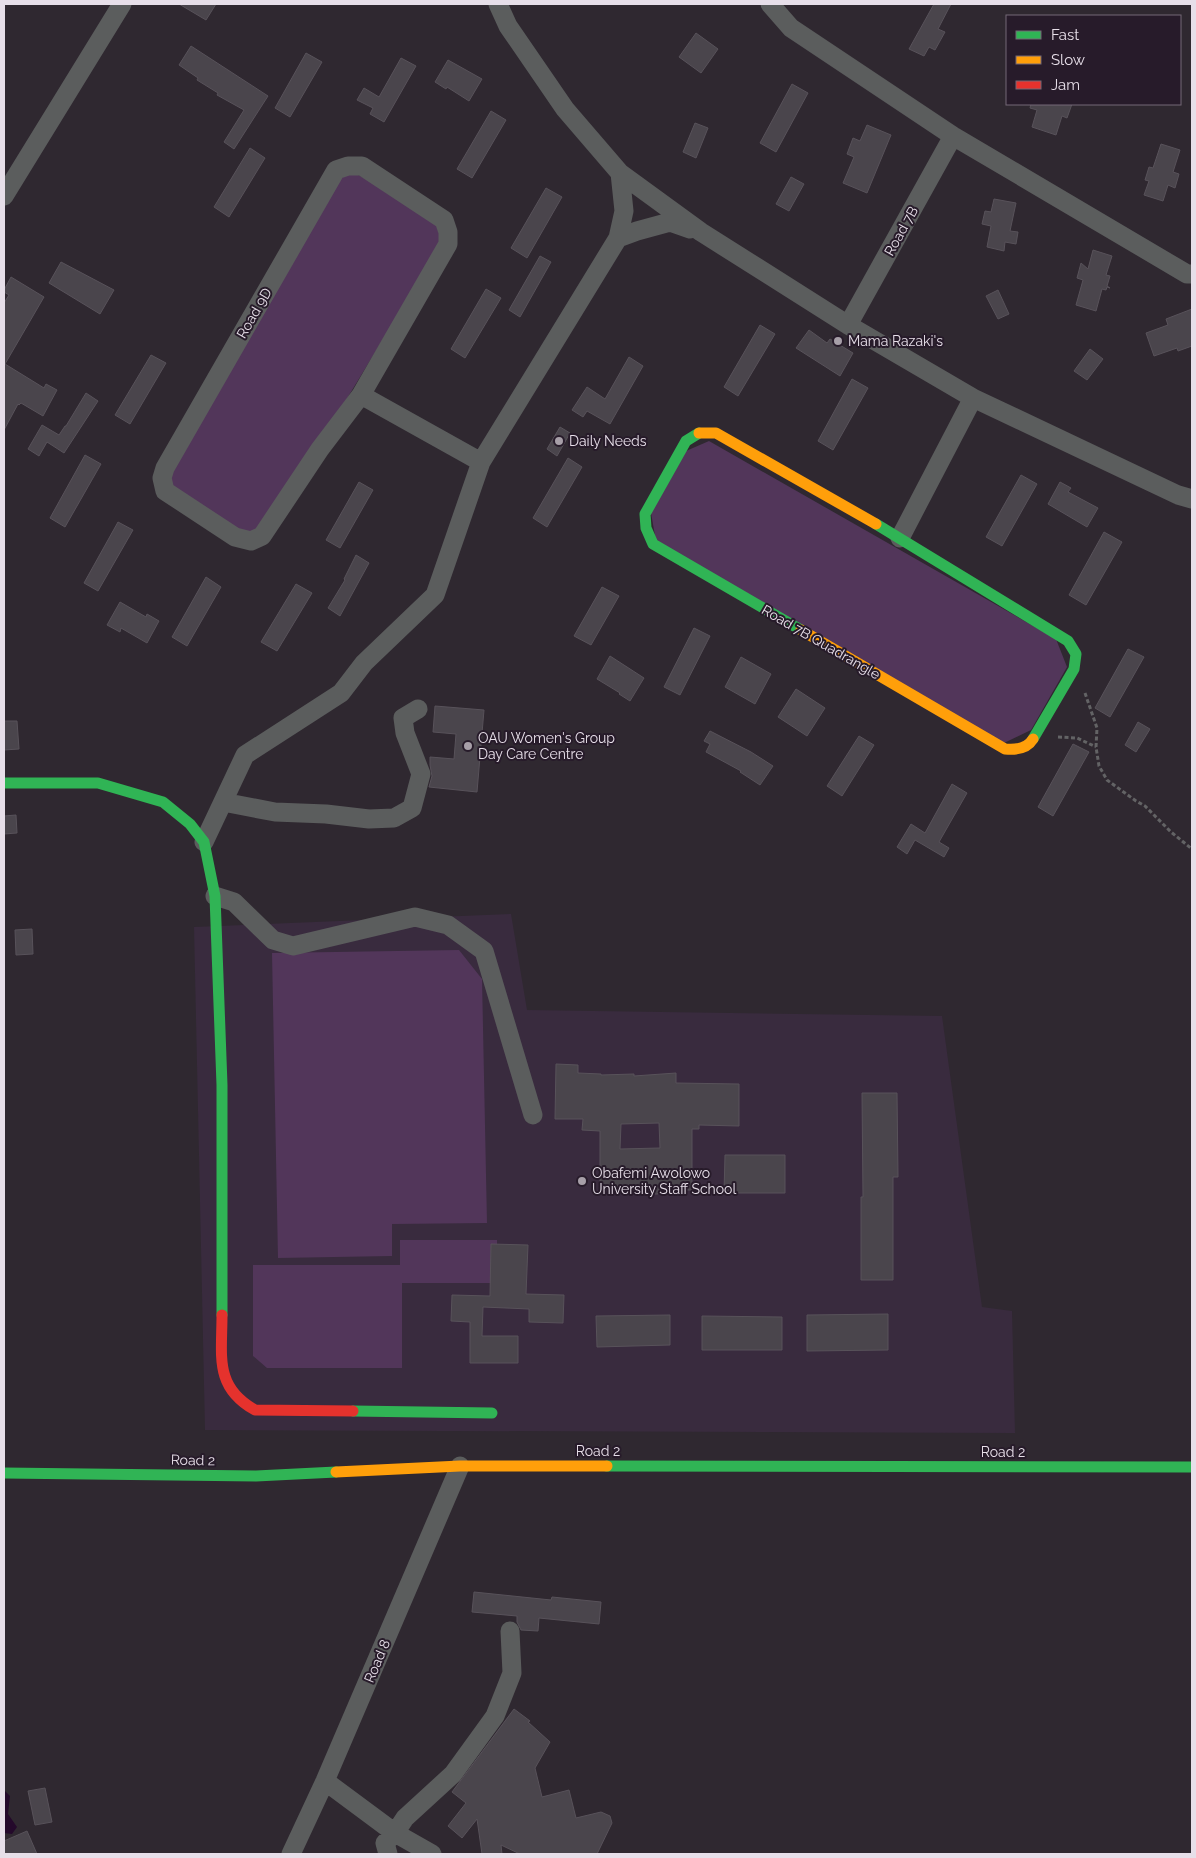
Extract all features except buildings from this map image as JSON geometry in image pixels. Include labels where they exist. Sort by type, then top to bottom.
[{"type":"street","points":[[4,196],[122,4]]},
{"type":"street","points":[[498,4],[508,26],[565,109],[620,173],[701,232],[848,325],[973,398],[1178,495],[1192,499]]},
{"type":"street","points":[[770,4],[791,28],[953,136],[1187,274],[1192,274]]},
{"type":"street","name":"Road 7B","points":[[848,325],[953,136]]},
{"type":"street","name":"Road 9D","points":[[348,166],[362,166],[444,220],[448,232],[448,244],[361,394],[320,449],[262,536],[252,541],[235,538],[165,491],[162,478],[165,468],[336,170],[348,166]]},
{"type":"street","points":[[204,842],[245,755],[341,693],[364,664],[435,594],[481,462],[618,238],[624,211],[620,173]]},
{"type":"street","points":[[618,238],[670,222],[701,232]]},
{"type":"street","points":[[361,394],[481,462]]},
{"type":"street","points":[[900,538],[973,398]]},
{"type":"street","name":"Road 7B Quadrangle","points":[[716,432],[900,538],[1068,640],[1076,654],[1074,669],[1030,744],[1016,750],[1005,750],[653,544],[646,528],[645,514],[686,441],[699,433],[716,432]]},
{"type":"street","points":[[223,802],[275,812],[326,814],[369,819],[394,818],[412,808],[421,774],[405,733],[403,718],[418,709]]},
{"type":"street","points":[[4,783],[98,783],[163,802],[190,824],[204,842],[215,896],[222,1085],[222,1367],[227,1385],[239,1401],[256,1410],[492,1413]]},
{"type":"street","points":[[215,896],[234,902],[273,940],[293,946],[414,917],[448,925],[484,951],[533,1115]]},
{"type":"street","name":"Road 2","points":[[4,1473],[256,1476],[460,1466],[1192,1467]]},
{"type":"street","name":"Road 8","points":[[291,1854],[325,1781],[460,1466]]},
{"type":"street","points":[[388,1854],[385,1843],[405,1818],[453,1774],[495,1716],[512,1674],[510,1631]]},
{"type":"street","points":[[325,1781],[395,1832],[432,1854]]},
{"type":"path","points":[[1068,680],[1083,689],[1097,728],[1096,747],[1099,766],[1107,780],[1145,806],[1171,832],[1192,849]]},
{"type":"path","points":[[1036,735],[1077,738],[1096,747]]},
{"type":"shaded area","points":[[353,172],[434,217],[442,242],[337,415],[261,529],[239,534],[170,489],[169,471],[335,181]]},
{"type":"shaded area","points":[[709,441],[1056,639],[1067,667],[1031,730],[1004,743],[656,541],[651,513],[686,451]]},
{"type":"shaded area","name":"Obafemi Awolowo University Staff School","points":[[511,914],[527,1010],[942,1016],[982,1307],[1012,1311],[1015,1433],[205,1430],[194,927]]},
{"type":"shaded area","points":[[459,950],[482,979],[487,1223],[392,1224],[392,1256],[278,1258],[272,953]]},
{"type":"shaded area","points":[[400,1240],[497,1240],[497,1283],[402,1283],[402,1368],[267,1368],[253,1356],[253,1265],[400,1265]]},
{"type":"shaded area","points":[[4,1790],[10,1796],[8,1814],[17,1827],[12,1834],[4,1833]]},
{"type":"traffic: fast","points":[[699,433],[686,441],[645,514],[646,528],[653,544],[801,630]]},
{"type":"traffic: fast","points":[[876,524],[1068,641],[1076,654],[1074,669],[1033,739]]},
{"type":"traffic: fast","points":[[4,783],[98,783],[163,802],[190,824],[204,842],[215,896],[222,1085],[222,1315]]},
{"type":"traffic: fast","points":[[353,1411],[492,1413]]},
{"type":"traffic: fast","points":[[607,1466],[1192,1467]]},
{"type":"traffic: fast","points":[[4,1473],[256,1476],[336,1472]]},
{"type":"traffic: slow","points":[[699,433],[716,433],[876,524]]},
{"type":"traffic: slow","points":[[801,630],[1005,749],[1020,748],[1028,745],[1033,739]]},
{"type":"traffic: slow","points":[[336,1472],[460,1466],[607,1466]]},
{"type":"traffic: jam","points":[[222,1315],[223,1369],[227,1381],[242,1401],[255,1410],[353,1411]]},
{"type":"place","name":"Mama Razaki's","points":[[838,341]]},
{"type":"place","name":"Daily Needs","points":[[559,441]]},
{"type":"place","name":"OAU Women's Group Day Care Centre","points":[[468,746]]},
{"type":"place","name":"Obafemi Awolowo University Staff School","points":[[582,1181]]}]
